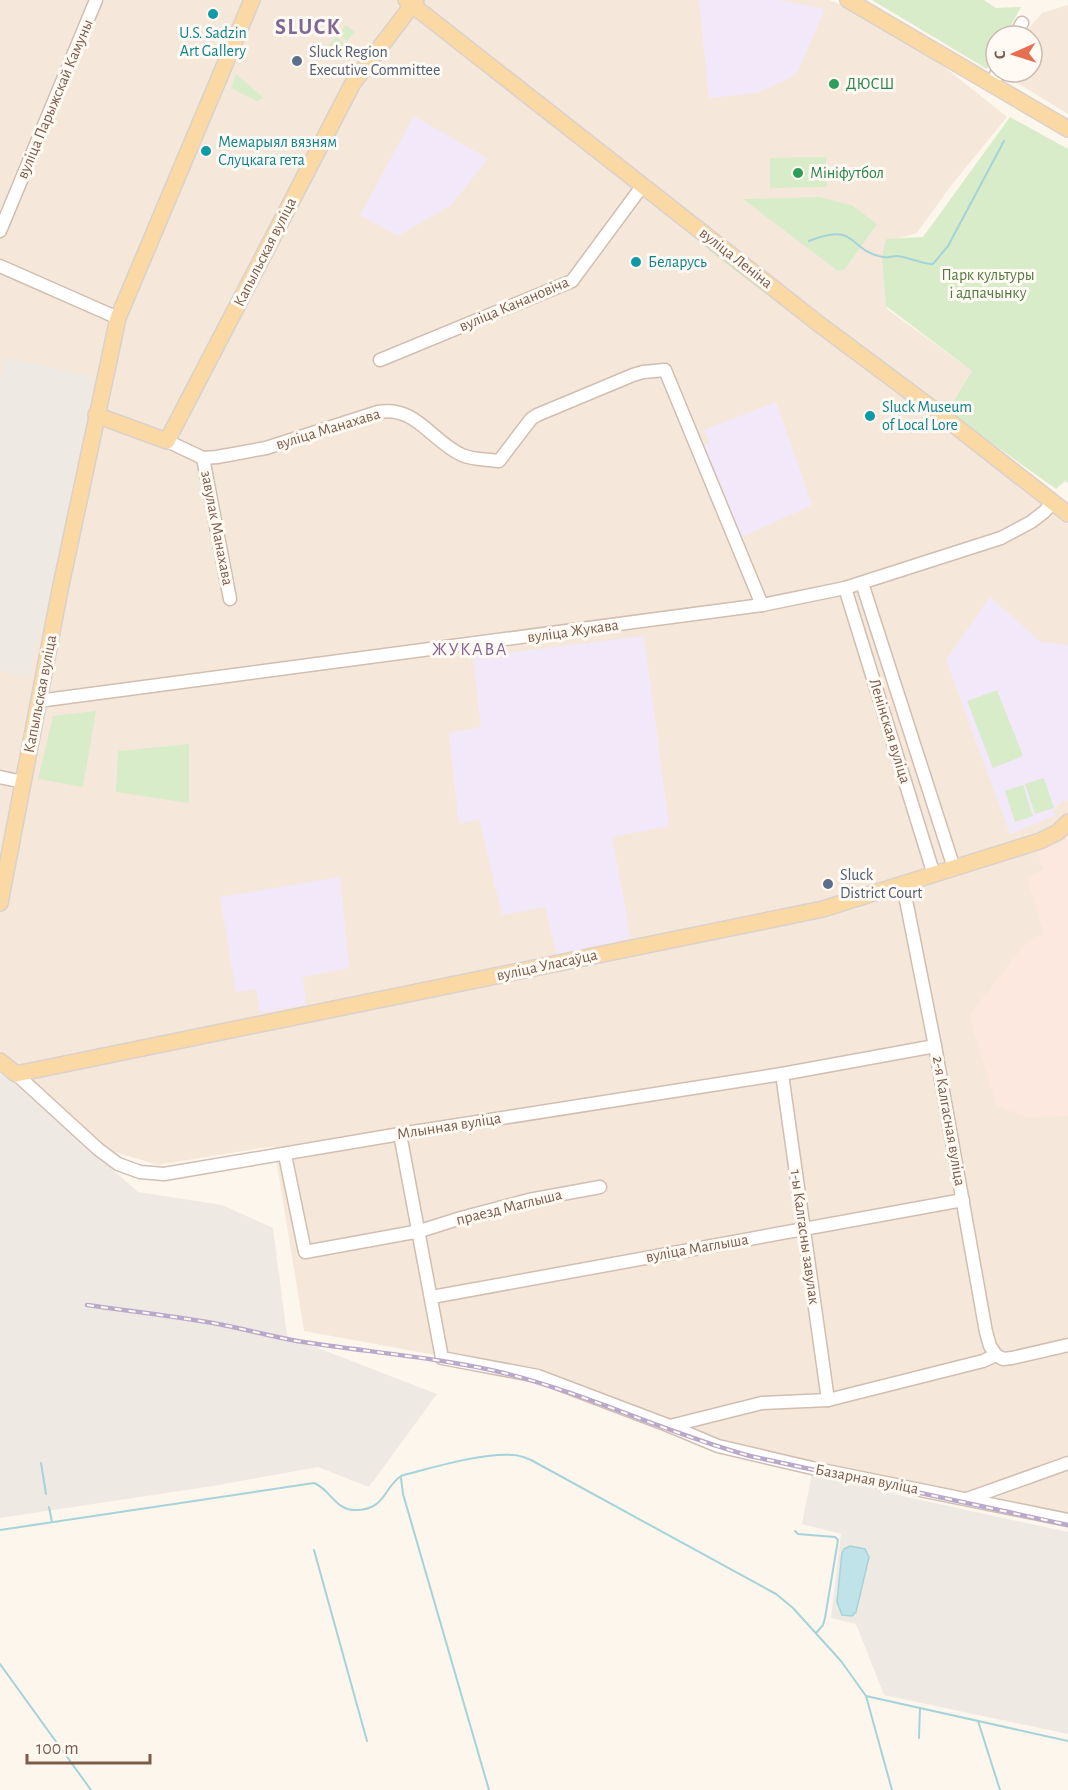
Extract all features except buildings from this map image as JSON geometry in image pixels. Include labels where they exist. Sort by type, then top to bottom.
[{"type":"main road","name":"Капыльская вуліца","points":[[0,903],[38,701],[118,318],[252,0]]},
{"type":"main road","points":[[848,0],[984,73]]},
{"type":"main road","name":"Капыльская вуліца","points":[[167,441],[353,83],[411,2]]},
{"type":"main road","name":"вуліца Леніна","points":[[411,2],[819,324],[1068,514]]},
{"type":"main road","points":[[1002,84],[1068,129]]},
{"type":"main road","points":[[96,415],[167,441]]},
{"type":"main road","name":"вуліца Уласаўца","points":[[16,1074],[823,909],[1041,841],[1058,832],[1068,822]]},
{"type":"main road","name":"Млынная вуліца","points":[[0,1061],[16,1074]]},
{"type":"street","name":"вуліца Парыжскай Камуны","points":[[0,231],[96,0]]},
{"type":"street","name":"вуліца Канановіча","points":[[380,360],[572,281],[643,185]]},
{"type":"street","points":[[1,269],[118,318]]},
{"type":"street","name":"вуліца Манахава","points":[[203,458],[234,455],[266,448],[378,412],[395,410],[414,419],[462,455],[499,461],[531,419],[537,415],[633,375],[666,370],[762,605]]},
{"type":"street","points":[[167,441],[203,458]]},
{"type":"street","name":"завулак Манахава","points":[[203,458],[231,599]]},
{"type":"street","name":"вуліца Жукава","points":[[38,701],[762,605],[845,588],[1001,538],[1031,522],[1053,502]]},
{"type":"street","name":"Ленінская вуліца","points":[[862,583],[954,868]]},
{"type":"street","name":"Ленінская вуліца","points":[[845,588],[934,874]]},
{"type":"street","points":[[0,777],[23,782]]},
{"type":"street","name":"2-я Калгасная вуліца","points":[[903,885],[935,1046],[986,1332],[990,1346],[996,1355]]},
{"type":"street","name":"Млынная вуліца","points":[[16,1074],[98,1149],[118,1164],[140,1172],[164,1174],[183,1173],[400,1134],[782,1074],[935,1046]]},
{"type":"street","name":"1-ы Калгасны завулак","points":[[782,1074],[828,1400]]},
{"type":"street","points":[[400,1134],[432,1297]]},
{"type":"street","name":"праезд Маглыша","points":[[285,1155],[305,1252],[420,1231],[529,1200],[600,1187]]},
{"type":"street","name":"вуліца Маглыша","points":[[432,1297],[963,1200]]},
{"type":"street","name":"Базарная вуліца","points":[[432,1297],[442,1358],[538,1376],[718,1446],[812,1468],[1068,1520]]},
{"type":"street","points":[[670,1426],[762,1403],[828,1400],[983,1362],[996,1355],[1003,1359],[1012,1358],[1068,1345]]},
{"type":"street","points":[[966,1499],[1068,1463]]},
{"type":"shaded area","points":[[0,0],[396,0],[1068,524],[1068,1516],[712,1441],[538,1374],[304,1331],[274,1146],[158,1165],[108,1150],[0,1055]]},
{"type":"shaded area","points":[[421,0],[829,0],[848,7],[942,65],[1007,117],[950,187],[917,233],[889,241],[887,309],[972,371],[947,411],[417,4]]},
{"type":"shaded area","points":[[699,0],[778,0],[825,9],[798,71],[792,77],[757,93],[709,98]]},
{"type":"shaded area","points":[[1068,5],[1068,114],[1019,84],[1044,84],[1044,24],[1032,24],[1042,13]]},
{"type":"shaded area","points":[[414,116],[488,159],[451,205],[398,236],[360,215]]},
{"type":"shaded area","points":[[6,358],[95,377],[52,584],[29,677],[0,671],[0,379]]},
{"type":"shaded area","points":[[776,402],[812,505],[742,537],[703,446],[710,443],[704,430]]},
{"type":"shaded area","points":[[990,597],[1041,642],[1068,645],[1068,802],[1064,799],[1053,811],[1056,815],[1010,834],[946,660]]},
{"type":"shaded area","points":[[644,636],[669,826],[612,837],[631,938],[557,954],[545,907],[502,915],[479,819],[459,824],[449,733],[481,727],[473,657]]},
{"type":"shaded area","points":[[1068,835],[1068,1116],[1027,1117],[997,1106],[969,1016],[1025,944],[1044,933],[1027,878],[1044,869],[1036,850],[1062,842]]},
{"type":"shaded area","points":[[340,877],[349,968],[303,977],[306,1004],[260,1013],[256,989],[236,992],[220,897]]},
{"type":"shaded area","points":[[0,1074],[11,1080],[138,1192],[222,1205],[273,1228],[287,1336],[437,1394],[369,1487],[318,1467],[213,1486],[0,1518]]},
{"type":"shaded area","points":[[812,1473],[907,1497],[1068,1532],[1068,1734],[884,1695],[856,1624],[831,1618],[841,1534],[802,1524]]},
{"type":"green space","points":[[872,0],[984,0],[996,8],[1021,7],[1012,24],[984,24],[984,67]]},
{"type":"green space","points":[[346,25],[355,32],[347,41],[339,34]]},
{"type":"green space","points":[[336,36],[345,44],[338,53],[329,45]]},
{"type":"green space","points":[[236,74],[264,98],[256,101],[231,88]]},
{"type":"green space","name":"Парк культуры і адпачынку","points":[[1010,117],[1068,149],[1068,483],[1065,481],[1056,489],[947,411],[972,371],[886,306],[882,257],[886,239],[923,237]]},
{"type":"green space","name":"Мініфутбол","points":[[826,157],[827,187],[770,188],[770,158]]},
{"type":"green space","points":[[820,197],[853,206],[877,224],[845,269],[838,271],[743,199]]},
{"type":"green space","points":[[710,247],[850,353],[848,356],[708,250]]},
{"type":"green space","points":[[997,690],[1023,756],[993,768],[967,701]]},
{"type":"green space","points":[[96,711],[83,787],[38,779],[53,716]]},
{"type":"green space","points":[[189,744],[189,803],[116,792],[118,751]]},
{"type":"green space","points":[[1044,778],[1054,808],[1035,814],[1025,784]]},
{"type":"green space","points":[[1023,785],[1033,816],[1015,822],[1005,791]]},
{"type":"water","points":[[850,1546],[865,1549],[869,1557],[856,1612],[852,1616],[842,1615],[837,1602],[842,1553]]},
{"type":"waterway","points":[[809,241],[836,234],[851,239],[872,254],[885,257],[897,256],[933,264],[948,246],[1004,141]]},
{"type":"waterway","points":[[0,1530],[314,1483],[342,1507],[355,1510],[365,1509],[383,1498],[395,1481],[403,1475],[478,1457],[520,1456],[776,1594],[793,1608],[841,1661],[866,1696],[892,1790]]},
{"type":"waterway","points":[[41,1463],[46,1494]]},
{"type":"waterway","points":[[401,1478],[403,1494],[489,1790]]},
{"type":"waterway","points":[[49,1507],[52,1522]]},
{"type":"waterway","points":[[795,1531],[798,1534],[835,1537],[838,1540],[825,1618],[823,1625],[816,1633]]},
{"type":"waterway","points":[[314,1550],[367,1741]]},
{"type":"waterway","points":[[0,1664],[91,1790]]},
{"type":"waterway","points":[[866,1696],[1068,1741]]},
{"type":"waterway","points":[[919,1738],[920,1708]]},
{"type":"waterway","points":[[978,1721],[1000,1790]]},
{"type":"railway","points":[[87,1305],[213,1323],[297,1341],[478,1367],[566,1392],[750,1456],[1068,1525]]},
{"type":"place","name":"U.S. Sadzin Art Gallery","points":[[213,14]]},
{"type":"place","name":"Sluck Region Executive Committee","points":[[297,61]]},
{"type":"place","name":"ДЮСШ","points":[[834,84]]},
{"type":"place","name":"Мемарыял вязням Слуцкага гета","points":[[206,151]]},
{"type":"place","name":"Мініфутбол","points":[[798,173]]},
{"type":"place","name":"Беларусь","points":[[636,262]]},
{"type":"place","name":"Sluck Museum of Local Lore","points":[[870,416]]},
{"type":"place","name":"Sluck District Court","points":[[828,884]]},
{"type":"district","name":"SLUCK","points":[[308,27]]},
{"type":"district","name":"ЖУКАВА","points":[[470,650]]}]
